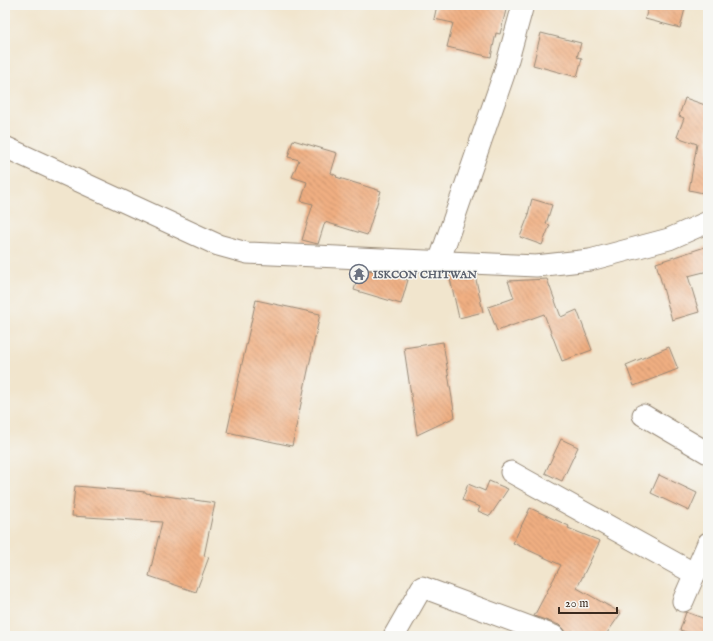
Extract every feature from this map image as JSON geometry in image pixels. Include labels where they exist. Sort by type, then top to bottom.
[{"type":"street","points":[[440,262],[504,74],[523,5]]},
{"type":"street","points":[[5,147],[212,243],[247,253],[536,266],[590,260],[669,239],[708,222]]},
{"type":"street","points":[[643,415],[708,453]]},
{"type":"street","points":[[512,472],[695,574]]},
{"type":"street","points":[[684,601],[708,544]]},
{"type":"street","points":[[394,636],[422,588],[554,636]]},
{"type":"building","points":[[437,5],[487,5],[506,10],[500,34],[496,33],[491,57],[447,47],[453,23],[434,19]]},
{"type":"building","points":[[649,5],[686,5],[680,28],[645,19]]},
{"type":"building","points":[[541,33],[581,43],[577,57],[582,58],[577,77],[533,65]]},
{"type":"building","points":[[685,98],[708,106],[708,194],[689,190],[697,144],[677,137],[684,118],[679,116]]},
{"type":"building","points":[[293,140],[337,153],[331,173],[337,176],[336,177],[381,191],[367,235],[325,222],[318,244],[302,240],[313,204],[301,201],[307,182],[292,177],[299,160],[288,157]]},
{"type":"building","points":[[532,199],[552,205],[546,224],[550,225],[542,245],[520,237],[529,214]]},
{"type":"building","points":[[708,246],[708,271],[688,276],[699,312],[672,320],[656,263]]},
{"type":"building","points":[[360,270],[377,271],[408,280],[401,304],[354,290]]},
{"type":"building","points":[[449,274],[475,275],[483,312],[459,318]]},
{"type":"building","points":[[547,279],[561,317],[577,310],[592,350],[562,361],[544,314],[497,331],[488,307],[514,298],[508,281]]},
{"type":"building","points":[[256,300],[320,314],[292,446],[227,432]]},
{"type":"building","points":[[443,342],[455,417],[417,435],[404,348]]},
{"type":"building","points":[[669,347],[678,369],[634,386],[626,365]]},
{"type":"building","points":[[561,439],[578,447],[562,481],[545,473]]},
{"type":"building","points":[[659,475],[697,493],[689,511],[651,493]]},
{"type":"building","points":[[489,481],[508,489],[490,516],[478,511],[480,507],[462,500],[468,484],[485,491]]},
{"type":"building","points":[[75,486],[146,492],[215,503],[204,556],[209,557],[196,592],[149,576],[162,522],[72,516]]},
{"type":"building","points":[[530,508],[569,526],[568,528],[600,541],[577,588],[621,613],[605,636],[584,636],[572,631],[569,635],[566,634],[559,625],[534,616],[561,565],[513,543]]},
{"type":"building","points":[[686,612],[708,620],[708,636],[698,636],[680,630]]},
{"type":"place","name":"ISKCON CHITWAN","points":[[359,274]]}]
